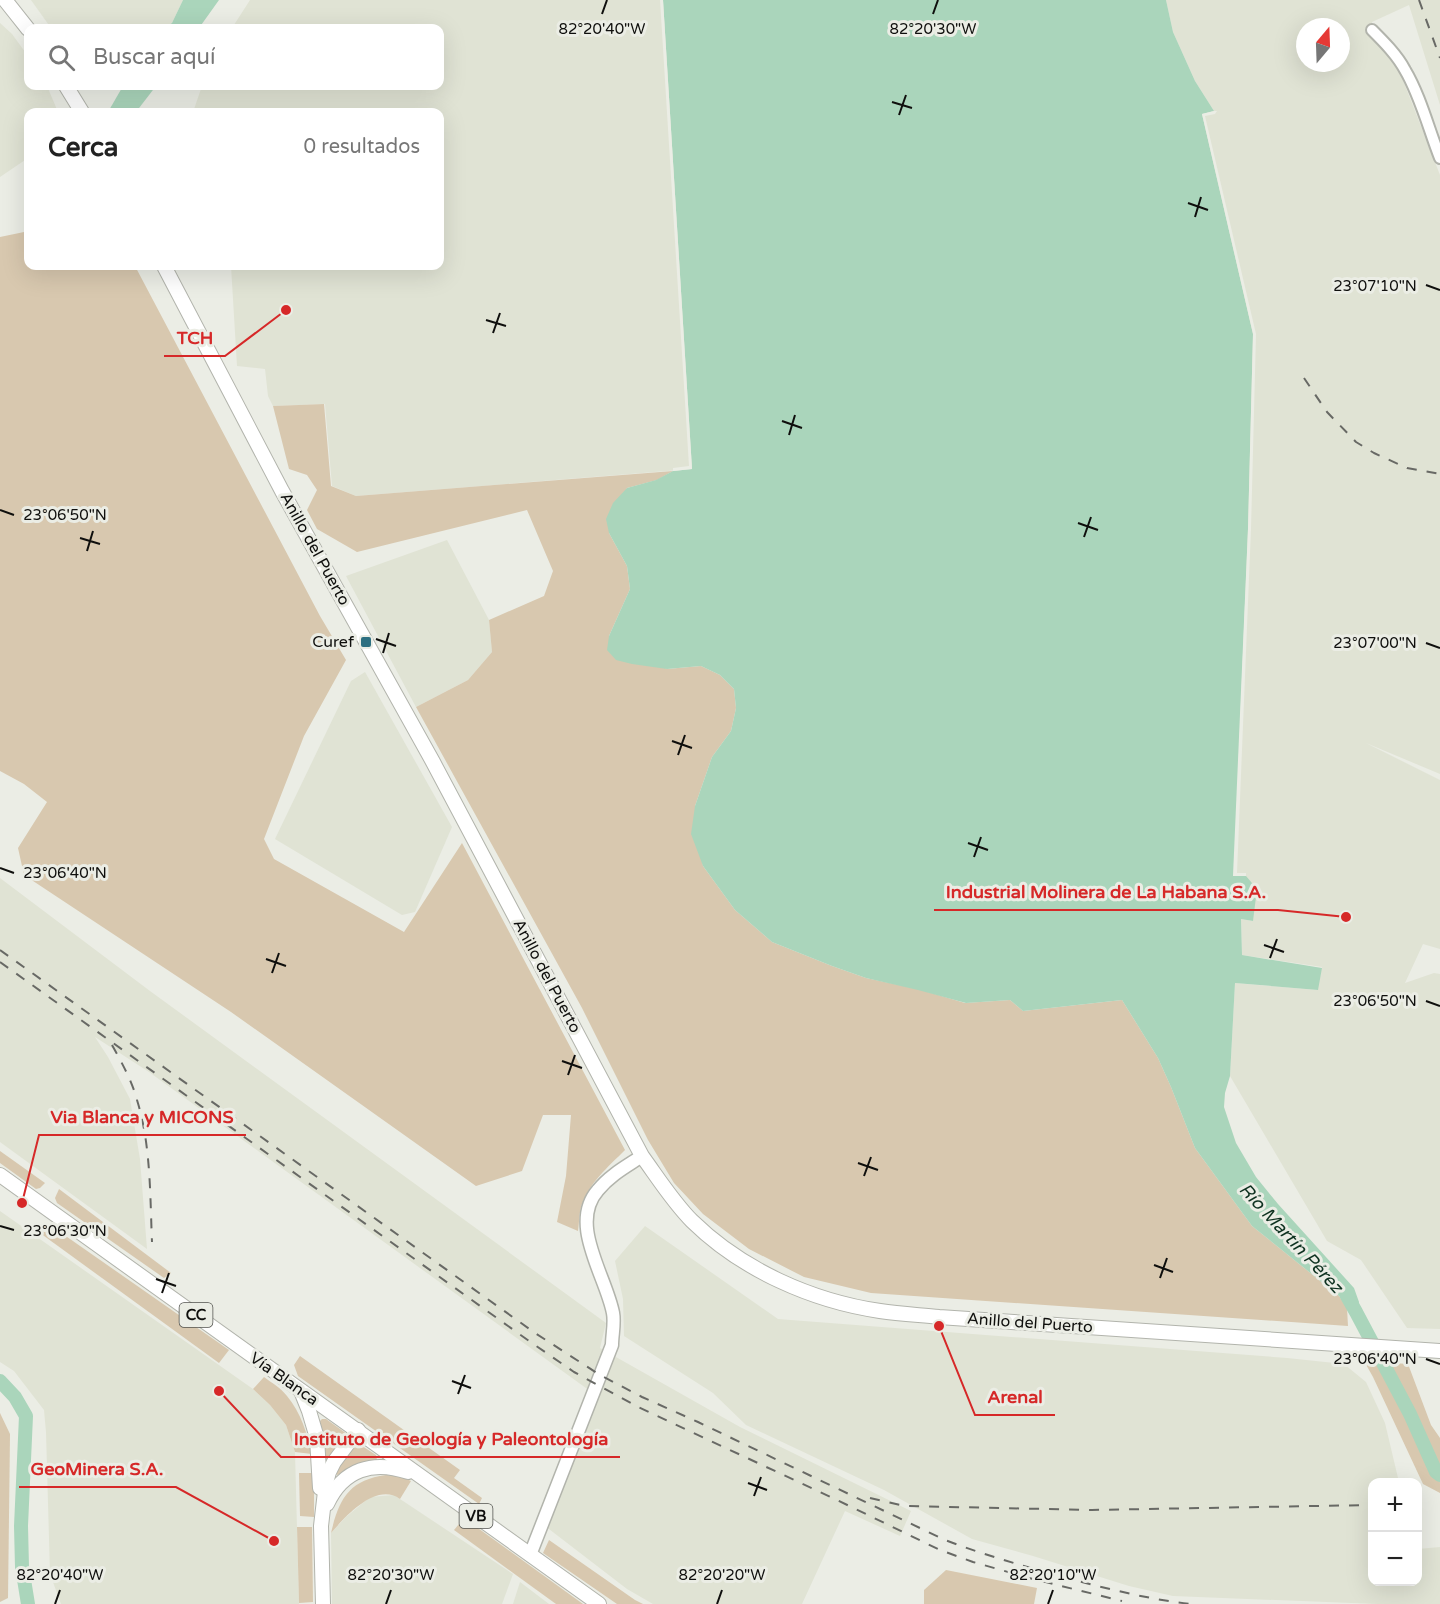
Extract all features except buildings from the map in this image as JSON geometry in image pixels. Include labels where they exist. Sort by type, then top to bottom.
[{"type":"main road","points":[[5,0],[24,24]]},
{"type":"main road","points":[[68,90],[80,108]]},
{"type":"main road","name":"Anillo del Puerto","points":[[166,270],[282,491],[433,762],[642,1156],[691,1220],[712,1239],[736,1256],[785,1283],[834,1300],[880,1311],[1440,1351]]},
{"type":"main road","points":[[531,1554],[612,1345],[614,1315],[595,1262],[586,1226],[587,1211],[596,1191],[611,1176],[642,1156]]},
{"type":"main road","name":"Vía Blanca","points":[[0,1175],[599,1604]]},
{"type":"main road","points":[[301,1391],[317,1438],[323,1604]]},
{"type":"main road","points":[[321,1526],[329,1472],[358,1430]]},
{"type":"main road","points":[[321,1526],[332,1494],[351,1474],[366,1468],[383,1466],[422,1477]]},
{"type":"street","points":[[1372,30],[1385,42],[1413,84],[1440,158]]},
{"type":"shaded area","points":[[31,0],[183,0],[171,24],[48,24]]},
{"type":"shaded area","points":[[250,0],[663,0],[692,469],[356,496],[332,486],[325,404],[273,406],[268,396],[265,369],[237,366],[231,270],[444,270],[444,108],[194,108],[201,90],[444,90],[444,24],[235,24]]},
{"type":"shaded area","points":[[1166,0],[1440,0],[1440,105],[1409,5],[1372,22],[1371,38],[1389,57],[1401,75],[1440,175],[1440,774],[1366,743],[1440,780],[1440,949],[1423,944],[1405,983],[1434,973],[1440,974],[1440,1329],[1407,1328],[1361,1260],[1327,1241],[1230,1076],[1235,983],[1317,990],[1322,967],[1242,955],[1241,919],[1253,921],[1233,876],[1245,605],[1202,114],[1214,111],[1195,81],[1173,32]]},
{"type":"shaded area","points":[[0,23],[12,34],[24,50],[24,90],[49,90],[56,108],[24,108],[24,161],[0,177]]},
{"type":"shaded area","points":[[24,232],[24,270],[137,270],[320,616],[346,660],[304,736],[264,839],[274,859],[404,932],[462,843],[625,1150],[599,1176],[588,1191],[581,1207],[578,1231],[557,1222],[566,1176],[571,1115],[543,1115],[522,1171],[476,1186],[231,1012],[24,875],[18,848],[47,802],[24,784],[0,771],[0,237]]},
{"type":"shaded area","points":[[324,404],[331,486],[356,496],[673,471],[657,480],[627,488],[609,533],[627,566],[630,589],[609,636],[667,669],[701,666],[720,675],[734,689],[736,708],[731,731],[712,757],[695,806],[703,866],[735,910],[772,942],[866,978],[918,989],[965,1003],[1010,1000],[1023,1011],[1122,1000],[1158,1058],[1195,1148],[1252,1226],[1339,1296],[1347,1308],[1348,1326],[871,1293],[804,1277],[749,1249],[703,1214],[674,1183],[648,1140],[582,1008],[416,707],[468,680],[492,652],[489,620],[544,596],[553,571],[527,510],[357,552],[317,529],[307,510],[317,490],[307,475],[289,469],[273,406]]},
{"type":"shaded area","points":[[447,540],[489,620],[492,652],[468,680],[416,707],[346,576]]},
{"type":"shaded area","points":[[365,672],[452,827],[415,912],[402,915],[275,839],[351,681]]},
{"type":"shaded area","points":[[0,878],[150,991],[606,1323],[600,1348],[740,1427],[911,1511],[900,1536],[845,1511],[802,1604],[653,1604],[627,1589],[545,1526],[597,1396],[149,1072],[95,1037],[130,1099],[140,1159],[147,1249],[0,1142]]},
{"type":"shaded area","points":[[0,1151],[45,1183],[36,1189],[0,1163]]},
{"type":"shaded area","points":[[59,1189],[171,1273],[164,1278],[57,1203],[55,1198]]},
{"type":"shaded area","points":[[0,1211],[253,1389],[286,1425],[295,1452],[299,1604],[61,1604],[50,1574],[44,1410],[14,1371],[0,1362]]},
{"type":"shaded area","points":[[29,1225],[50,1225],[229,1350],[219,1363]]},
{"type":"shaded area","points":[[645,1226],[778,1319],[1344,1364],[1366,1382],[1385,1423],[1398,1478],[1368,1478],[1368,1586],[1422,1586],[1422,1549],[1440,1547],[1440,1604],[1377,1604],[1173,1596],[1129,1586],[972,1539],[884,1490],[746,1425],[713,1393],[624,1336],[623,1299],[615,1261]]},
{"type":"shaded area","points":[[300,1356],[460,1470],[454,1478],[482,1498],[479,1504],[298,1376],[294,1365]]},
{"type":"shaded area","points":[[1364,1361],[1408,1364],[1431,1425],[1440,1438],[1440,1493],[1423,1484]]},
{"type":"shaded area","points":[[264,1377],[282,1390],[296,1409],[306,1431],[312,1454],[295,1452],[286,1425],[253,1389]]},
{"type":"shaded area","points":[[0,1413],[10,1434],[8,1598],[0,1602]]},
{"type":"shaded area","points":[[326,1419],[347,1434],[325,1461],[319,1422]]},
{"type":"shaded area","points":[[356,1444],[376,1455],[377,1460],[337,1475],[335,1472]]},
{"type":"shaded area","points":[[299,1473],[314,1473],[314,1517],[300,1516]]},
{"type":"shaded area","points":[[386,1475],[400,1476],[411,1481],[400,1499],[391,1495],[372,1498],[353,1510],[331,1533],[338,1510],[348,1493],[363,1481]]},
{"type":"shaded area","points":[[394,1495],[513,1574],[502,1604],[332,1604],[331,1533],[370,1497]]},
{"type":"shaded area","points":[[464,1518],[583,1604],[556,1604],[454,1530]]},
{"type":"shaded area","points":[[297,1527],[312,1527],[313,1602],[299,1603]]},
{"type":"shaded area","points":[[549,1540],[643,1604],[617,1604],[543,1553]]},
{"type":"shaded area","points":[[946,1570],[1037,1588],[1034,1604],[924,1604],[924,1590]]},
{"type":"shaded area","points":[[520,1582],[549,1604],[513,1604]]},
{"type":"water","points":[[183,0],[219,0],[202,24],[172,23]]},
{"type":"water","points":[[663,0],[1166,0],[1173,32],[1195,81],[1214,111],[1202,114],[1253,334],[1248,529],[1234,876],[1246,876],[1257,889],[1253,921],[1241,919],[1242,955],[1322,968],[1318,990],[1235,983],[1230,1076],[1224,1107],[1236,1143],[1256,1177],[1354,1288],[1359,1302],[1356,1312],[1347,1308],[1339,1296],[1252,1226],[1195,1148],[1158,1058],[1122,1000],[1023,1011],[1010,1000],[966,1003],[866,978],[772,942],[735,910],[703,866],[691,834],[695,806],[712,757],[731,731],[736,708],[734,689],[720,675],[701,666],[667,669],[632,664],[616,660],[607,650],[609,636],[630,589],[627,566],[609,533],[606,519],[613,503],[627,488],[656,480],[673,471],[692,469]]},
{"type":"water","points":[[121,90],[153,90],[139,108],[110,108]]},
{"type":"pier","points":[[660,0],[663,0],[692,469],[673,471],[673,468],[689,466]]},
{"type":"pier","points":[[1217,111],[1215,114],[1205,116],[1256,334],[1251,529],[1237,873],[1246,873],[1246,876],[1233,876],[1248,529],[1253,334],[1202,114]]},
{"type":"waterway","name":"Río Martín Pérez","points":[[1347,1296],[1410,1414],[1436,1472],[1440,1475]]},
{"type":"waterway","points":[[0,1381],[15,1397],[26,1416],[21,1526],[22,1567],[28,1604]]},
{"type":"railway","points":[[1419,0],[1440,58]]},
{"type":"railway","points":[[1304,378],[1327,412],[1356,442],[1407,468],[1440,474]]},
{"type":"railway","points":[[0,950],[535,1333],[600,1375],[945,1540],[993,1557],[1074,1580],[1147,1597],[1192,1604]]},
{"type":"railway","points":[[0,962],[574,1372],[638,1407],[940,1550],[1029,1578],[1122,1601]]},
{"type":"railway","points":[[112,1045],[132,1086],[142,1117],[149,1171],[152,1242]]},
{"type":"railway","points":[[870,1498],[905,1506],[1092,1510],[1368,1505]]},
{"type":"place","name":"TCH","points":[[286,310]]},
{"type":"place","name":"Curef","points":[[366,642]]},
{"type":"place","name":"Industrial Molinera de La Habana S.A.","points":[[1346,917]]},
{"type":"place","name":"Via Blanca y MICONS","points":[[22,1203]]},
{"type":"place","name":"Arenal","points":[[939,1326]]},
{"type":"place","name":"Instituto de Geología y Paleontología","points":[[219,1391]]},
{"type":"place","name":"GeoMinera S.A.","points":[[274,1541]]}]
